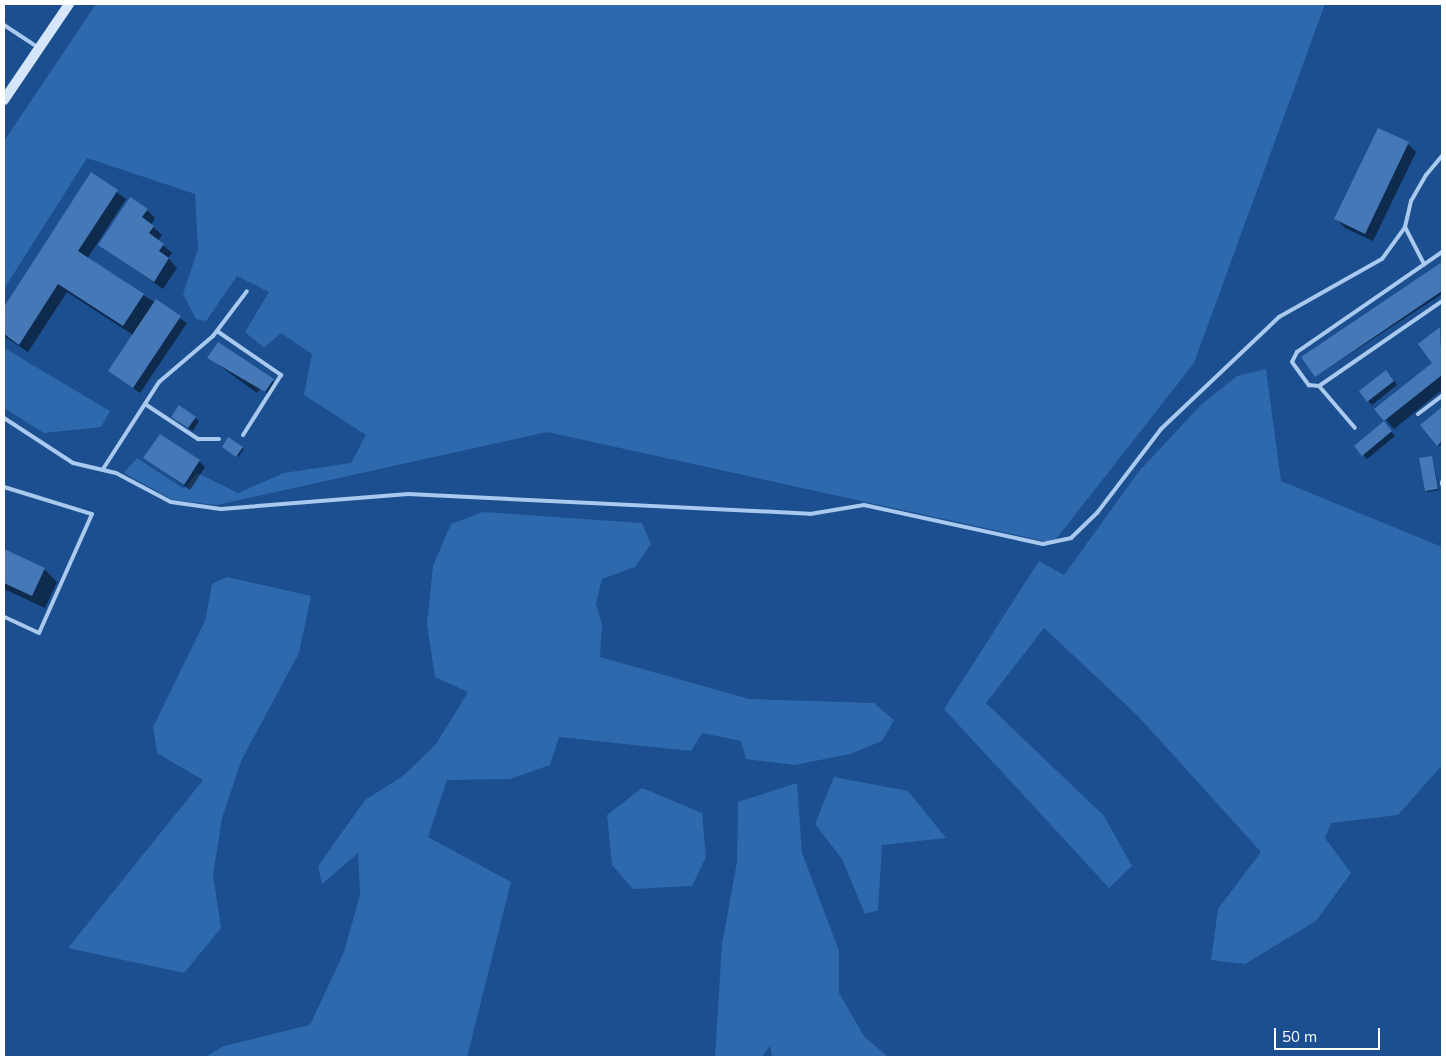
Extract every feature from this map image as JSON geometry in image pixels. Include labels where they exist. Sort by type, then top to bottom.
[{"type":"main road","points":[[4,100],[70,4]]},
{"type":"lane","points":[[4,24],[39,48]]},
{"type":"lane","points":[[4,418],[73,463],[103,469],[171,502],[221,509],[408,494],[810,514],[864,505],[1043,544],[1071,538],[1097,513],[1161,429],[1249,343],[1279,317],[1382,259],[1405,227],[1411,201],[1442,156]]},
{"type":"lane","points":[[1405,227],[1424,264]]},
{"type":"lane","points":[[1442,252],[1297,352],[1292,362],[1309,385],[1320,386],[1442,301]]},
{"type":"lane","points":[[103,469],[159,382],[217,331],[247,291]]},
{"type":"lane","points":[[217,331],[281,375],[243,435]]},
{"type":"lane","points":[[1320,386],[1355,428]]},
{"type":"lane","points":[[1418,414],[1442,396]]},
{"type":"lane","points":[[145,404],[198,439],[219,439]]},
{"type":"lane","points":[[4,487],[92,514],[39,633],[4,617]]},
{"type":"shaded area","points":[[96,4],[1325,4],[1194,363],[1053,543],[547,432],[217,505],[173,500],[124,473],[137,458],[184,489],[197,473],[238,493],[284,473],[351,463],[366,435],[304,395],[312,354],[281,333],[264,348],[245,332],[269,292],[237,276],[206,321],[196,319],[183,294],[198,249],[195,194],[87,158],[4,289],[4,141]]},
{"type":"shaded area","points":[[4,348],[110,411],[101,427],[44,433],[4,408]]},
{"type":"shaded area","points":[[1266,369],[1281,481],[1442,547],[1442,765],[1398,815],[1331,823],[1325,838],[1351,873],[1316,921],[1245,964],[1211,960],[1218,909],[1261,852],[1137,715],[1044,628],[986,703],[1104,816],[1132,866],[1109,888],[944,709],[1039,561],[1064,575],[1140,470],[1201,405],[1237,376]]},
{"type":"shaded area","points":[[483,512],[642,523],[651,544],[635,567],[602,579],[596,604],[602,625],[600,657],[749,699],[874,703],[894,720],[882,741],[850,754],[795,765],[746,759],[741,741],[702,733],[691,751],[559,737],[550,765],[510,779],[447,780],[428,837],[511,882],[467,1057],[205,1057],[224,1046],[310,1025],[344,952],[360,895],[358,853],[322,884],[318,866],[365,800],[403,776],[436,744],[468,692],[435,677],[427,624],[433,566],[451,524]]},
{"type":"shaded area","points":[[227,577],[311,596],[299,653],[242,759],[222,818],[213,875],[221,928],[184,973],[68,948],[203,780],[157,753],[153,727],[205,621],[212,584]]},
{"type":"shaded area","points":[[834,777],[908,791],[946,838],[882,845],[878,910],[865,914],[842,859],[815,824]]},
{"type":"shaded area","points":[[797,783],[802,853],[839,951],[839,993],[864,1036],[888,1057],[772,1057],[770,1046],[762,1057],[715,1057],[722,944],[737,862],[738,802]]},
{"type":"shaded area","points":[[642,788],[702,813],[706,857],[692,886],[633,889],[612,865],[607,815]]},
{"type":"building","points":[[1378,128],[1409,142],[1365,234],[1334,219]]},
{"type":"building","points":[[91,172],[118,190],[78,251],[144,294],[123,326],[58,284],[19,345],[4,334],[4,307]]},
{"type":"building","points":[[130,197],[148,209],[142,217],[154,226],[149,233],[164,244],[159,251],[169,258],[154,282],[98,245]]},
{"type":"building","points":[[1442,262],[1442,291],[1315,377],[1301,357]]},
{"type":"building","points":[[156,299],[181,316],[133,388],[108,371]]},
{"type":"building","points":[[1440,327],[1442,375],[1384,421],[1374,409],[1432,363],[1418,344]]},
{"type":"building","points":[[218,342],[274,379],[265,392],[207,358]]},
{"type":"building","points":[[1386,370],[1394,381],[1367,402],[1359,391]]},
{"type":"building","points":[[179,405],[196,417],[188,428],[171,417]]},
{"type":"building","points":[[1442,407],[1442,441],[1437,446],[1420,425]]},
{"type":"building","points":[[1384,421],[1392,431],[1362,456],[1354,446]]},
{"type":"building","points":[[160,434],[200,460],[184,485],[143,458]]},
{"type":"building","points":[[228,437],[243,447],[236,457],[222,447]]},
{"type":"building","points":[[1432,456],[1438,489],[1425,491],[1419,458]]},
{"type":"building","points":[[4,549],[45,568],[32,596],[4,583]]}]
